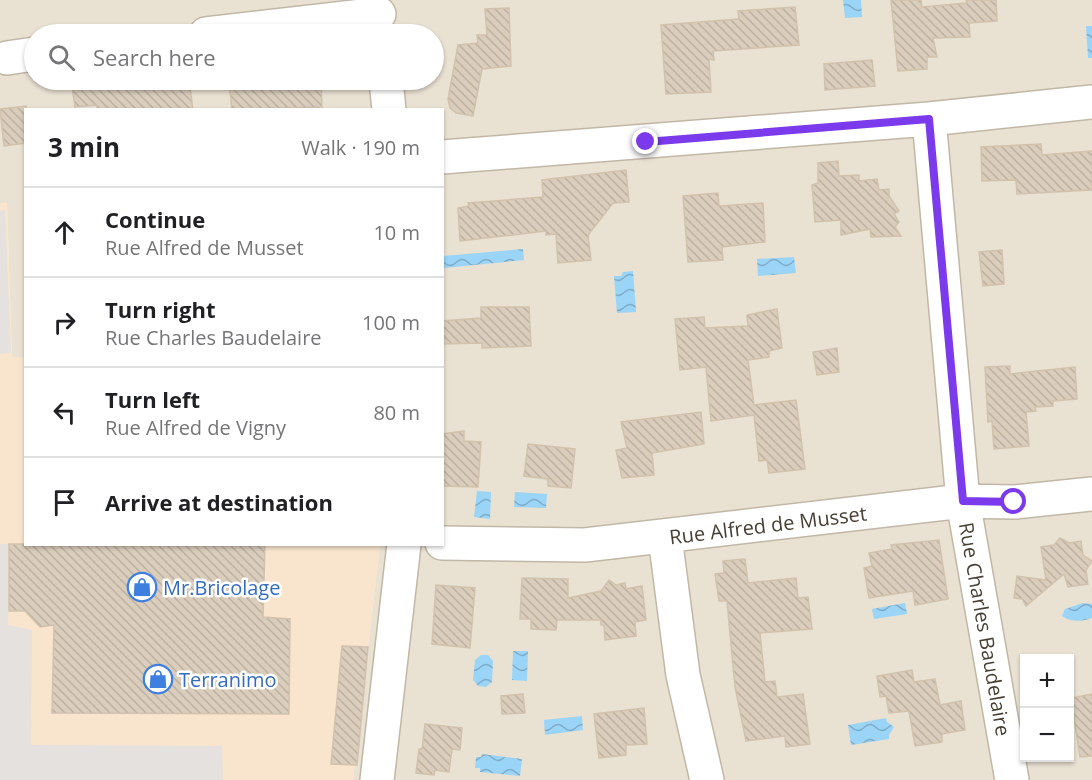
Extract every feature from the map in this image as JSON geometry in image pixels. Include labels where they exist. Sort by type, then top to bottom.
[{"type":"street","points":[[302,24],[379,16]]},
{"type":"street","points":[[387,90],[389,108]]},
{"type":"street","points":[[444,158],[929,119],[1092,102]]},
{"type":"street","name":"Rue Charles Baudelaire","points":[[929,119],[963,501],[1012,780]]},
{"type":"street","name":"Rue Alfred de Musset","points":[[444,543],[585,545],[963,501],[1014,502],[1092,494]]},
{"type":"street","points":[[665,537],[683,675],[707,780]]},
{"type":"street","points":[[376,780],[404,546]]},
{"type":"shaded area","points":[[0,0],[1092,0],[1092,780],[353,780],[380,546],[444,546],[444,108],[24,108],[24,357],[12,357],[7,203],[0,203]]},
{"type":"shaded area","points":[[7,202],[12,357],[24,357],[24,546],[380,546],[353,780],[0,780],[0,203]]},
{"type":"shaded area","points":[[5,210],[11,353],[0,354],[0,211]]},
{"type":"shaded area","points":[[0,544],[8,544],[8,625],[32,630],[31,745],[222,746],[223,780],[0,780]]},
{"type":"water","points":[[843,0],[861,0],[862,17],[845,18]]},
{"type":"water","points":[[1086,26],[1092,26],[1092,58],[1088,58]]},
{"type":"water","points":[[523,249],[524,260],[444,268],[444,256]]},
{"type":"water","points":[[794,257],[796,273],[758,276],[757,259]]},
{"type":"water","points":[[633,271],[636,312],[617,313],[614,276]]},
{"type":"water","points":[[477,491],[491,492],[490,519],[474,517]]},
{"type":"water","points":[[515,492],[547,494],[546,508],[514,507]]},
{"type":"water","points":[[905,603],[907,614],[874,619],[872,609]]},
{"type":"water","points":[[1083,603],[1092,604],[1092,618],[1076,621],[1062,616],[1065,609]]},
{"type":"water","points":[[513,651],[528,651],[527,681],[512,680]]},
{"type":"water","points":[[481,655],[488,655],[493,661],[492,682],[486,687],[478,686],[473,680],[475,660]]},
{"type":"water","points":[[582,716],[583,730],[545,735],[544,720]]},
{"type":"water","points":[[886,718],[887,722],[894,727],[889,739],[851,745],[848,725]]},
{"type":"water","points":[[482,754],[522,759],[520,776],[480,772],[480,768],[475,768],[476,757],[481,757]]},
{"type":"building","points":[[891,0],[921,0],[922,7],[967,3],[966,0],[996,0],[997,21],[969,23],[970,37],[933,38],[937,57],[927,57],[927,69],[898,71]]},
{"type":"building","points":[[795,7],[799,45],[713,51],[714,60],[709,59],[711,92],[666,94],[661,25],[739,19],[738,11]]},
{"type":"building","points":[[509,8],[511,66],[482,69],[473,116],[456,113],[450,108],[448,99],[458,45],[478,43],[477,35],[487,35],[485,9]]},
{"type":"building","points":[[872,60],[875,86],[825,90],[824,64]]},
{"type":"building","points":[[72,90],[190,90],[193,108],[97,108],[97,105],[75,107]]},
{"type":"building","points":[[230,90],[321,90],[322,107],[232,108]]},
{"type":"building","points":[[26,106],[24,108],[24,143],[4,146],[0,109]]},
{"type":"building","points":[[1041,144],[1042,155],[1092,151],[1092,190],[1017,194],[1016,180],[982,181],[981,147]]},
{"type":"building","points":[[838,161],[839,176],[859,175],[859,181],[877,179],[879,190],[889,189],[889,196],[899,211],[894,214],[899,222],[895,227],[901,236],[871,237],[870,229],[841,235],[841,220],[815,222],[812,185],[818,183],[818,163]]},
{"type":"building","points":[[626,170],[629,202],[613,203],[588,235],[591,260],[558,263],[556,234],[546,235],[546,231],[460,241],[458,208],[469,206],[468,203],[543,197],[542,180]]},
{"type":"building","points":[[718,193],[719,206],[763,203],[765,242],[722,247],[723,260],[688,262],[683,196]]},
{"type":"building","points":[[1002,250],[1004,284],[983,286],[979,252]]},
{"type":"building","points":[[481,307],[529,307],[531,346],[482,348],[482,343],[444,344],[444,321],[481,318]]},
{"type":"building","points":[[777,309],[782,348],[769,351],[769,357],[748,360],[754,405],[796,400],[805,469],[769,473],[767,460],[759,461],[754,415],[711,421],[706,367],[680,370],[675,319],[704,317],[705,328],[748,326],[747,315]]},
{"type":"building","points":[[837,348],[839,372],[817,375],[813,352]]},
{"type":"building","points":[[1010,366],[1010,374],[1075,367],[1077,399],[1053,401],[1053,406],[1035,407],[1036,411],[1026,412],[1029,446],[994,449],[992,421],[988,422],[985,367]]},
{"type":"building","points":[[701,412],[704,444],[652,453],[654,475],[622,478],[616,450],[627,448],[621,422]]},
{"type":"building","points":[[464,431],[464,441],[481,442],[478,487],[444,486],[444,434]]},
{"type":"building","points":[[528,444],[575,449],[571,488],[548,486],[548,479],[524,476]]},
{"type":"building","points":[[1060,538],[1069,543],[1081,541],[1083,555],[1092,561],[1086,570],[1088,584],[1068,587],[1064,574],[1026,606],[1022,599],[1014,598],[1017,576],[1046,580],[1041,547],[1054,545]]},
{"type":"building","points":[[939,540],[948,599],[915,605],[913,591],[869,598],[864,568],[872,566],[869,553],[892,549],[891,545]]},
{"type":"building","points":[[9,544],[24,544],[24,546],[265,546],[263,617],[290,619],[289,714],[52,713],[54,625],[40,627],[25,611],[9,611]]},
{"type":"building","points":[[745,559],[748,583],[796,578],[798,598],[808,597],[812,629],[760,633],[765,682],[775,681],[777,697],[803,694],[810,744],[786,747],[785,736],[746,741],[735,687],[727,601],[719,601],[715,574],[724,573],[723,561]]},
{"type":"building","points":[[522,578],[568,579],[568,598],[601,591],[609,580],[616,585],[625,583],[626,589],[642,586],[646,620],[635,622],[636,636],[605,640],[604,625],[601,625],[601,620],[557,620],[556,630],[531,629],[531,619],[520,619]]},
{"type":"building","points":[[436,585],[475,588],[470,648],[432,644]]},
{"type":"building","points":[[342,646],[368,647],[357,765],[331,764]]},
{"type":"building","points":[[912,670],[914,682],[935,679],[940,705],[961,701],[965,730],[942,734],[942,742],[915,746],[909,711],[889,713],[886,696],[880,697],[877,676]]},
{"type":"building","points":[[523,694],[525,713],[502,714],[501,696]]},
{"type":"building","points":[[1092,694],[1092,756],[1080,757],[1074,718],[1074,697]]},
{"type":"building","points":[[644,708],[647,744],[626,745],[626,755],[599,758],[594,714]]},
{"type":"building","points":[[425,724],[462,728],[460,750],[452,749],[449,772],[435,770],[434,775],[416,773]]},
{"type":"place","name":"Mr.Bricolage","points":[[142,587]]},
{"type":"place","name":"Terranimo","points":[[158,679]]},
{"type":"route","points":[[646,142],[929,119],[963,501],[1014,502]]}]
